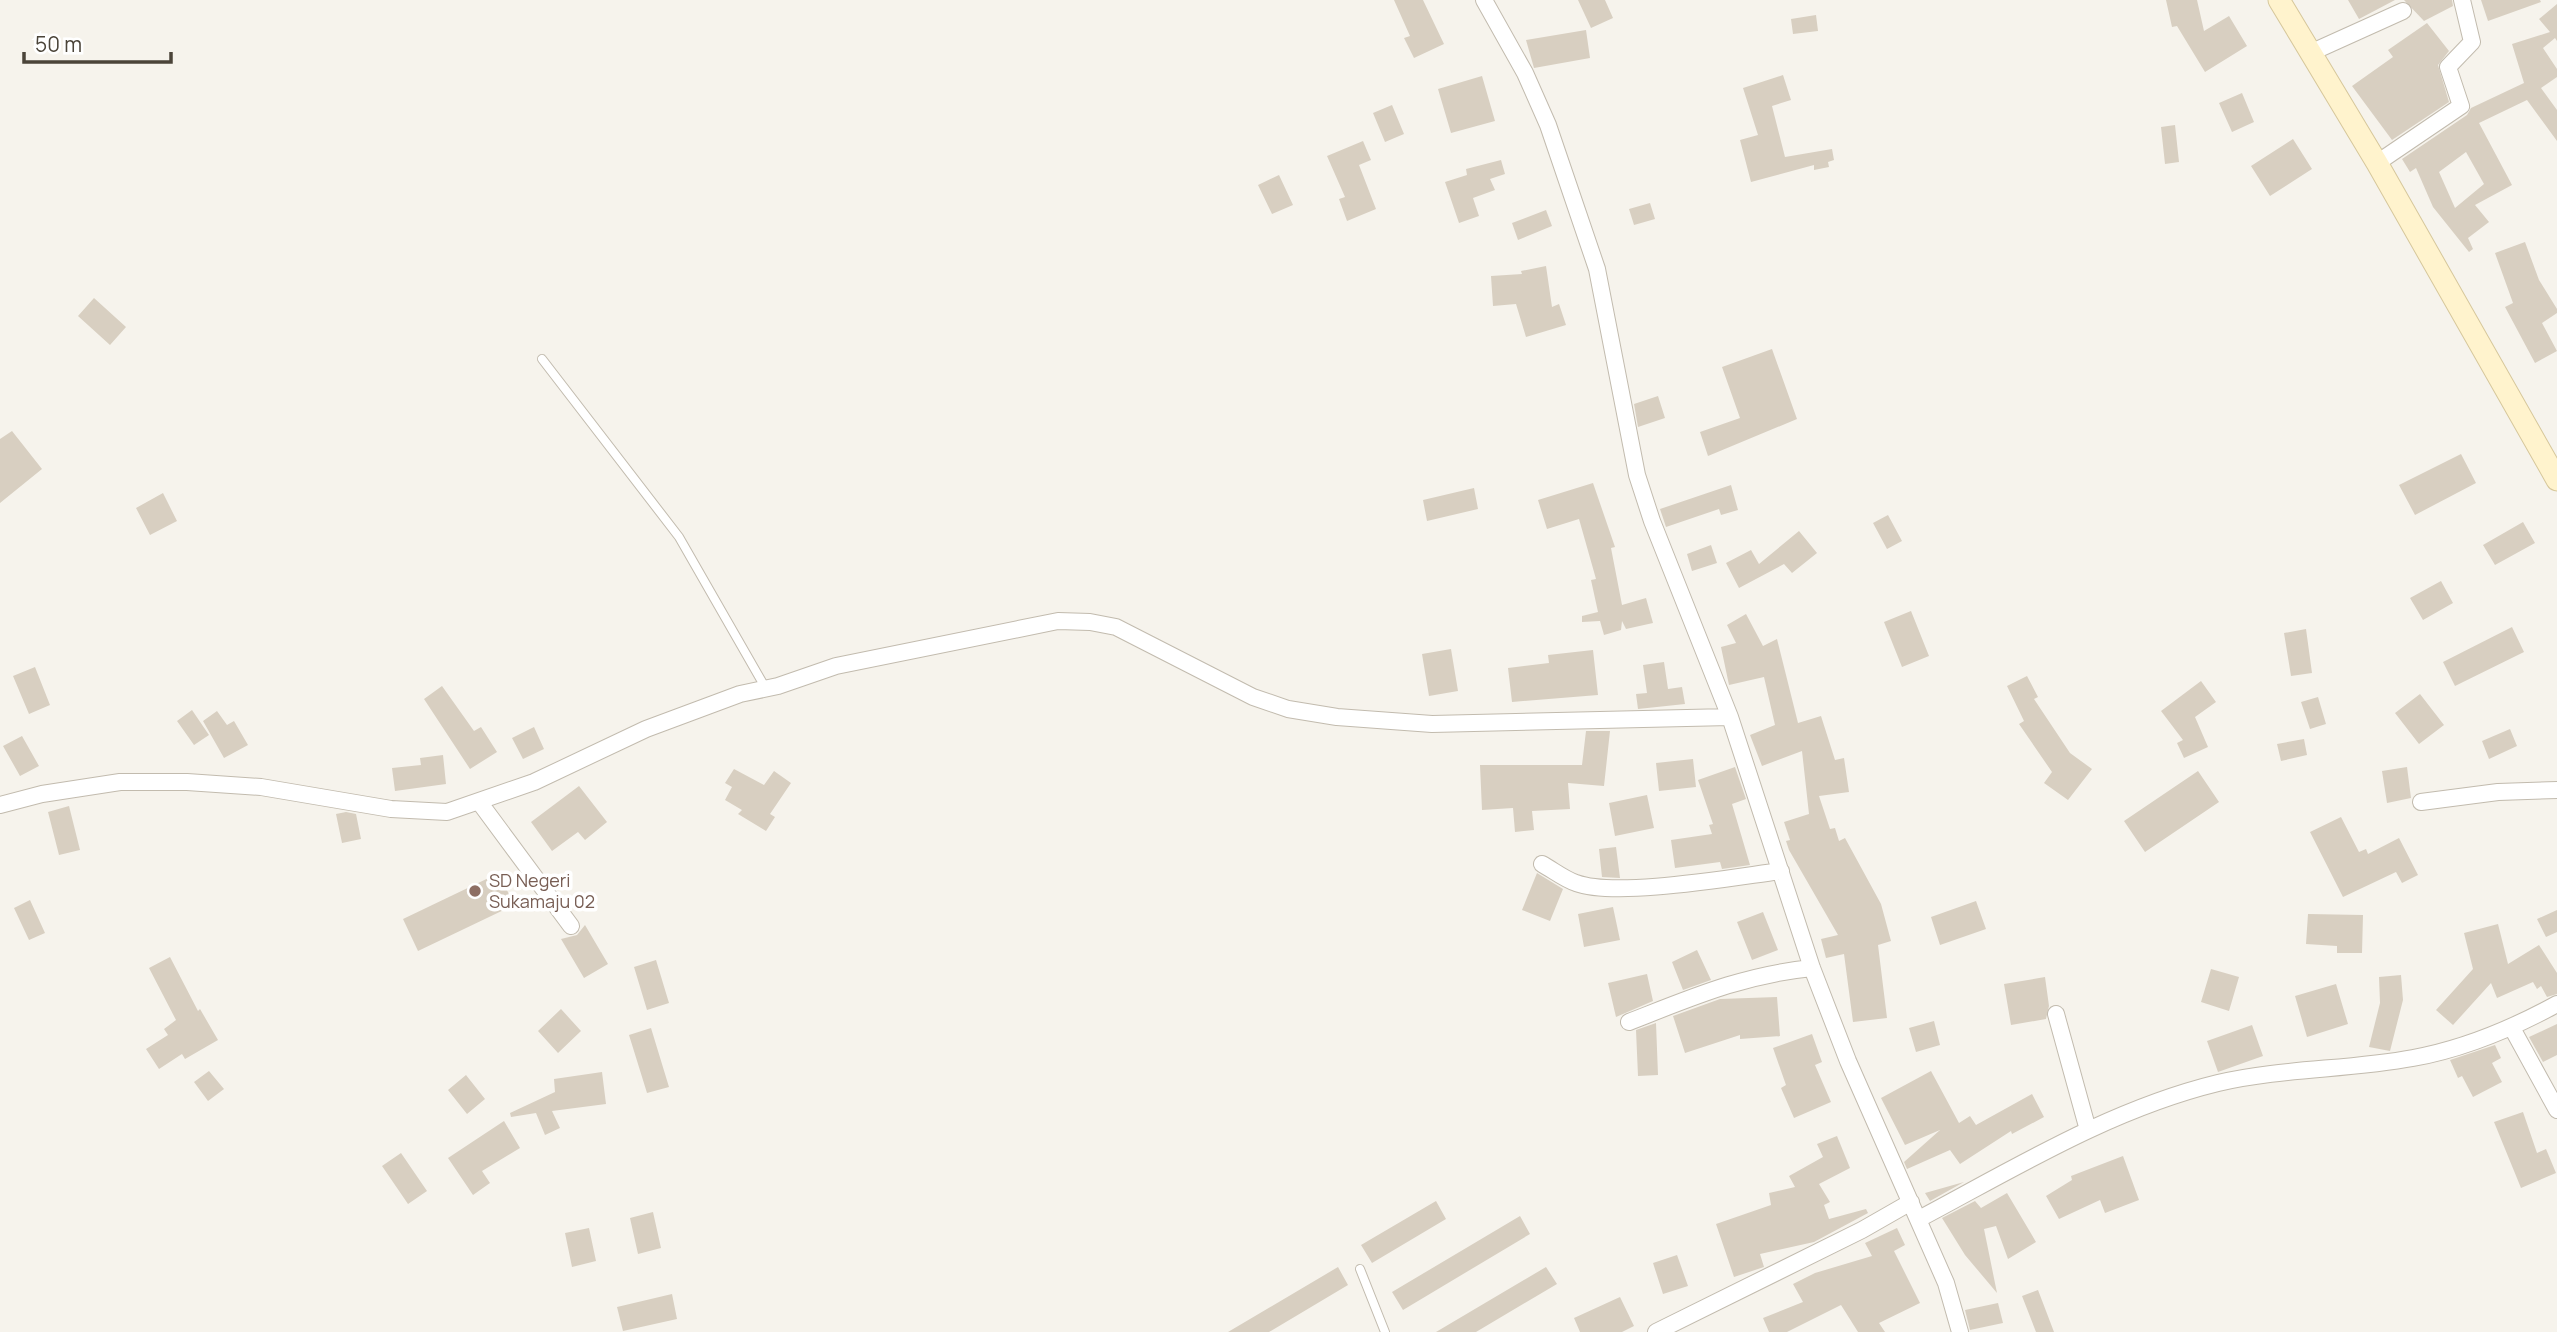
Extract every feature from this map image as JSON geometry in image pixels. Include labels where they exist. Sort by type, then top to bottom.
[{"type":"main road","points":[[2278,0],[2377,163],[2557,480]]},
{"type":"street","points":[[1484,0],[1525,73],[1560,160],[1597,269],[1637,475],[1652,521],[1730,718],[1812,968],[1848,1061],[1946,1283],[1960,1332]]},
{"type":"street","points":[[2377,163],[2461,106],[2448,68],[2472,42],[2462,0]]},
{"type":"street","points":[[2310,53],[2403,10]]},
{"type":"street","points":[[0,805],[42,794],[120,782],[261,787],[426,813],[447,812],[480,803],[534,782],[646,729],[836,666],[1058,621],[1090,622],[1116,628],[1253,697],[1288,709],[1337,718],[1432,724],[1730,718]]},
{"type":"street","points":[[2421,802],[2498,792],[2557,790]]},
{"type":"street","points":[[480,803],[571,926]]},
{"type":"street","points":[[1542,864],[1576,883],[1601,887],[1643,887],[1781,871]]},
{"type":"street","points":[[1629,1022],[1744,979],[1768,972],[1812,968]]},
{"type":"street","points":[[1919,1219],[2088,1130],[2180,1093],[2222,1082],[2415,1058],[2512,1028],[2557,1004]]},
{"type":"street","points":[[2056,1014],[2088,1130]]},
{"type":"street","points":[[2512,1028],[2557,1110]]},
{"type":"street","points":[[1656,1332],[1862,1230],[1911,1202]]},
{"type":"lane","points":[[542,359],[679,537],[772,687]]},
{"type":"lane","points":[[1360,1269],[1385,1332]]},
{"type":"building","points":[[1394,0],[1423,0],[1444,44],[1414,58],[1404,38],[1410,36]]},
{"type":"building","points":[[1578,0],[1605,0],[1613,18],[1591,28]]},
{"type":"building","points":[[2166,0],[2197,0],[2204,31],[2229,16],[2247,46],[2205,72],[2177,26],[2172,27]]},
{"type":"building","points":[[2348,0],[2395,0],[2359,19]]},
{"type":"building","points":[[2404,0],[2452,0],[2453,6],[2424,21]]},
{"type":"building","points":[[2481,0],[2540,0],[2541,2],[2488,21]]},
{"type":"building","points":[[2557,4],[2557,41],[2555,38],[2543,48],[2557,69],[2557,77],[2541,88],[2557,110],[2557,141],[2527,100],[2479,123],[2512,185],[2475,205],[2489,222],[2468,238],[2473,249],[2469,252],[2433,207],[2416,168],[2410,172],[2402,159],[2467,115],[2471,108],[2524,83],[2512,44],[2550,32],[2539,19]],"holes":[[[2466,152],[2484,184],[2455,208],[2439,172]]]},
{"type":"building","points":[[1816,15],[1818,31],[1793,34],[1791,19]]},
{"type":"building","points":[[2427,23],[2449,51],[2438,65],[2449,102],[2392,140],[2352,86],[2393,57],[2388,50]]},
{"type":"building","points":[[1586,30],[1590,58],[1534,68],[1526,40]]},
{"type":"building","points":[[1783,75],[1791,100],[1772,106],[1785,157],[1832,149],[1834,160],[1828,162],[1829,167],[1814,170],[1814,165],[1751,182],[1740,140],[1758,135],[1743,88]]},
{"type":"building","points":[[1482,76],[1495,121],[1451,133],[1438,89]]},
{"type":"building","points":[[2242,93],[2254,122],[2232,132],[2219,103]]},
{"type":"building","points":[[1392,105],[1404,134],[1385,142],[1373,113]]},
{"type":"building","points":[[2175,125],[2179,162],[2165,164],[2161,127]]},
{"type":"building","points":[[2293,139],[2312,169],[2270,196],[2251,166]]},
{"type":"building","points":[[1363,141],[1371,160],[1359,165],[1376,209],[1347,221],[1339,199],[1345,197],[1327,156]]},
{"type":"building","points":[[1501,160],[1505,174],[1490,179],[1495,190],[1473,198],[1479,216],[1459,223],[1445,182],[1467,175],[1466,169]]},
{"type":"building","points":[[1279,175],[1293,205],[1272,214],[1258,185]]},
{"type":"building","points":[[1650,203],[1655,219],[1634,225],[1629,209]]},
{"type":"building","points":[[1546,210],[1552,226],[1518,240],[1512,223]]},
{"type":"building","points":[[2525,242],[2539,280],[2557,309],[2557,313],[2542,323],[2557,351],[2535,363],[2505,307],[2513,303],[2495,253]]},
{"type":"building","points":[[1546,266],[1552,307],[1559,304],[1566,325],[1526,337],[1516,304],[1493,306],[1491,276],[1522,274],[1521,271]]},
{"type":"building","points":[[94,298],[126,327],[110,345],[78,316]]},
{"type":"building","points":[[1772,349],[1797,419],[1708,456],[1700,432],[1740,418],[1722,367]]},
{"type":"building","points":[[1658,396],[1665,418],[1638,427],[1634,404]]},
{"type":"building","points":[[12,431],[42,469],[0,503],[0,439]]},
{"type":"building","points":[[2461,454],[2476,483],[2415,515],[2399,485]]},
{"type":"building","points":[[1593,483],[1615,547],[1611,548],[1622,605],[1646,598],[1653,623],[1626,629],[1622,621],[1621,630],[1604,635],[1600,621],[1582,622],[1582,616],[1598,612],[1591,580],[1596,579],[1579,519],[1547,529],[1538,500]]},
{"type":"building","points":[[1731,485],[1738,510],[1721,515],[1719,509],[1666,527],[1660,509]]},
{"type":"building","points":[[1474,488],[1478,509],[1427,521],[1423,500]]},
{"type":"building","points":[[163,493],[177,521],[150,535],[136,508]]},
{"type":"building","points":[[1888,515],[1902,541],[1887,549],[1873,523]]},
{"type":"building","points":[[2523,522],[2535,543],[2495,565],[2483,545]]},
{"type":"building","points":[[1799,531],[1817,553],[1792,573],[1784,564],[1739,588],[1726,563],[1751,550],[1759,564]]},
{"type":"building","points":[[1711,545],[1717,563],[1692,571],[1687,554]]},
{"type":"building","points":[[2441,581],[2453,603],[2423,620],[2410,598]]},
{"type":"building","points":[[1911,611],[1929,656],[1902,667],[1884,622]]},
{"type":"building","points":[[1746,614],[1763,646],[1777,639],[1798,723],[1821,716],[1835,760],[1844,758],[1849,792],[1819,796],[1830,829],[1835,828],[1839,841],[1845,838],[1881,904],[1891,941],[1878,945],[1887,1018],[1853,1022],[1844,954],[1826,958],[1821,939],[1838,935],[1786,841],[1790,840],[1784,822],[1809,814],[1802,751],[1762,766],[1750,735],[1775,725],[1764,677],[1729,685],[1721,647],[1736,643],[1727,625]]},
{"type":"building","points":[[2512,627],[2524,652],[2455,686],[2443,662]]},
{"type":"building","points":[[2306,629],[2312,673],[2291,676],[2284,633]]},
{"type":"building","points":[[1451,649],[1458,691],[1429,696],[1422,654]]},
{"type":"building","points":[[1593,650],[1598,695],[1512,702],[1508,668],[1549,663],[1548,655]]},
{"type":"building","points":[[1664,662],[1668,689],[1682,687],[1685,704],[1638,709],[1636,694],[1647,693],[1643,665]]},
{"type":"building","points":[[35,667],[50,705],[29,714],[13,676]]},
{"type":"building","points":[[2027,676],[2038,697],[2034,699],[2070,753],[2092,769],[2068,800],[2044,783],[2052,772],[2019,724],[2024,721],[2007,686]]},
{"type":"building","points":[[2201,681],[2216,702],[2195,717],[2208,747],[2184,758],[2177,743],[2183,740],[2161,711]]},
{"type":"building","points":[[442,686],[474,731],[481,727],[497,752],[470,769],[424,699]]},
{"type":"building","points":[[2420,694],[2444,725],[2419,744],[2395,713]]},
{"type":"building","points":[[2318,697],[2326,724],[2310,729],[2301,702]]},
{"type":"building","points":[[192,710],[209,735],[194,745],[177,721]]},
{"type":"building","points":[[217,711],[227,725],[234,721],[248,745],[224,758],[203,721]]},
{"type":"building","points":[[534,727],[544,749],[523,759],[512,738]]},
{"type":"building","points":[[2510,729],[2517,746],[2489,759],[2482,741]]},
{"type":"building","points":[[1586,731],[1610,731],[1604,786],[1568,783],[1570,809],[1532,811],[1534,830],[1515,832],[1513,808],[1482,810],[1480,765],[1582,765]]},
{"type":"building","points":[[22,736],[39,766],[20,776],[3,746]]},
{"type":"building","points":[[2304,739],[2307,755],[2281,761],[2277,744]]},
{"type":"building","points":[[443,755],[446,784],[395,791],[392,768],[421,765],[420,758]]},
{"type":"building","points":[[1693,759],[1696,787],[1659,791],[1656,763]]},
{"type":"building","points":[[1735,767],[1746,799],[1732,804],[1750,865],[1722,869],[1720,862],[1675,868],[1671,840],[1712,834],[1709,825],[1713,824],[1698,780]]},
{"type":"building","points":[[2407,767],[2411,798],[2387,803],[2382,771]]},
{"type":"building","points":[[734,769],[764,785],[774,771],[791,783],[770,814],[775,817],[766,831],[738,814],[742,810],[725,800],[732,787],[725,783]]},
{"type":"building","points":[[2198,771],[2219,802],[2145,852],[2124,821]]},
{"type":"building","points":[[579,786],[607,822],[585,840],[578,832],[552,851],[531,822]]},
{"type":"building","points":[[1647,795],[1654,828],[1615,836],[1609,803]]},
{"type":"building","points":[[69,806],[80,850],[59,855],[48,812]]},
{"type":"building","points":[[336,814],[356,814],[361,839],[342,843]]},
{"type":"building","points":[[2341,817],[2359,852],[2366,849],[2368,854],[2399,838],[2418,875],[2402,883],[2396,872],[2343,897],[2310,832]]},
{"type":"building","points":[[1616,847],[1620,878],[1602,877],[1599,849]]},
{"type":"building","points":[[499,873],[514,905],[418,951],[403,919]]},
{"type":"building","points":[[1537,873],[1563,889],[1550,921],[1522,910]]},
{"type":"building","points":[[30,900],[45,933],[29,940],[14,908]]},
{"type":"building","points":[[1976,901],[1986,929],[1940,945],[1931,917]]},
{"type":"building","points":[[1613,907],[1620,940],[1584,947],[1578,914]]},
{"type":"building","points":[[2557,910],[2557,932],[2546,937],[2537,919]]},
{"type":"building","points":[[1763,912],[1778,950],[1752,960],[1737,922]]},
{"type":"building","points":[[2308,914],[2363,915],[2362,953],[2337,953],[2337,946],[2306,944]]},
{"type":"building","points":[[2498,924],[2508,964],[2539,945],[2557,973],[2557,994],[2547,997],[2541,986],[2537,989],[2533,982],[2497,998],[2491,983],[2453,1025],[2436,1010],[2473,969],[2464,933]]},
{"type":"building","points":[[585,925],[608,964],[584,978],[561,939],[577,935]]},
{"type":"building","points":[[1697,950],[1711,980],[1683,990],[1672,962]]},
{"type":"building","points":[[170,957],[198,1011],[200,1009],[218,1040],[185,1059],[182,1054],[159,1069],[146,1049],[168,1035],[164,1029],[176,1020],[149,968]]},
{"type":"building","points":[[656,960],[669,1003],[647,1010],[634,967]]},
{"type":"building","points":[[2211,969],[2239,977],[2229,1011],[2201,1002]]},
{"type":"building","points":[[1647,974],[1653,1001],[1616,1017],[1608,983]]},
{"type":"building","points":[[2401,975],[2403,1000],[2390,1051],[2369,1047],[2380,1003],[2379,977]]},
{"type":"building","points":[[2045,977],[2049,1006],[2046,1019],[2011,1025],[2004,984]]},
{"type":"building","points":[[2336,984],[2348,1024],[2307,1037],[2295,996]]},
{"type":"building","points":[[1777,997],[1780,1036],[1740,1039],[1740,1035],[1685,1053],[1673,1016],[1720,999]]},
{"type":"building","points":[[561,1009],[581,1031],[558,1053],[538,1031]]},
{"type":"building","points":[[1934,1021],[1940,1045],[1916,1052],[1909,1028]]},
{"type":"building","points":[[1656,1023],[1658,1075],[1638,1076],[1636,1030]]},
{"type":"building","points":[[2557,1024],[2557,1055],[2543,1062],[2529,1037]]},
{"type":"building","points":[[2252,1025],[2263,1056],[2218,1072],[2207,1041]]},
{"type":"building","points":[[651,1028],[669,1087],[647,1093],[629,1035]]},
{"type":"building","points":[[1812,1034],[1822,1062],[1815,1065],[1831,1102],[1794,1118],[1781,1088],[1786,1085],[1773,1048]]},
{"type":"building","points":[[2495,1045],[2501,1058],[2492,1063],[2502,1082],[2473,1097],[2462,1076],[2458,1078],[2450,1060]]},
{"type":"building","points":[[209,1071],[224,1089],[208,1101],[194,1082]]},
{"type":"building","points":[[1931,1071],[1959,1123],[1970,1116],[1976,1125],[2032,1094],[2044,1117],[2012,1134],[2011,1131],[1960,1164],[1950,1150],[1907,1169],[1904,1162],[1940,1130],[1905,1145],[1881,1098]]},
{"type":"building","points":[[602,1072],[606,1104],[552,1111],[560,1128],[545,1135],[536,1113],[511,1117],[510,1113],[555,1092],[554,1079]]},
{"type":"building","points":[[466,1075],[485,1099],[467,1114],[448,1090]]},
{"type":"building","points":[[2523,1112],[2537,1153],[2546,1149],[2556,1173],[2521,1188],[2494,1122]]},
{"type":"building","points":[[504,1121],[520,1148],[482,1171],[490,1183],[473,1195],[448,1158]]},
{"type":"building","points":[[1837,1136],[1850,1168],[1819,1184],[1830,1202],[1824,1205],[1829,1219],[1866,1209],[1868,1213],[1814,1242],[1760,1254],[1764,1267],[1734,1277],[1716,1224],[1771,1205],[1769,1193],[1795,1187],[1789,1176],[1823,1157],[1817,1144]]},
{"type":"building","points":[[401,1153],[427,1191],[408,1204],[382,1166]]},
{"type":"building","points":[[2123,1156],[2139,1200],[2105,1213],[2100,1200],[2059,1219],[2046,1196],[2072,1180],[2071,1176]]},
{"type":"building","points":[[1964,1182],[1930,1201],[1925,1193]]},
{"type":"building","points":[[2007,1193],[2036,1242],[2008,1259],[1996,1226],[1984,1229],[1997,1293],[1965,1255],[1942,1218],[1975,1201],[1981,1208]]},
{"type":"building","points":[[1436,1201],[1446,1219],[1372,1263],[1361,1245]]},
{"type":"building","points":[[653,1212],[661,1248],[638,1254],[630,1218]]},
{"type":"building","points":[[1520,1216],[1530,1234],[1403,1310],[1392,1292]]},
{"type":"building","points":[[589,1228],[596,1261],[572,1267],[565,1233]]},
{"type":"building","points":[[1897,1228],[1905,1245],[1894,1251],[1920,1303],[1879,1323],[1885,1332],[1858,1332],[1841,1305],[1787,1332],[1769,1332],[1763,1318],[1803,1302],[1793,1284],[1815,1273],[1872,1256],[1865,1243]]},
{"type":"building","points":[[1677,1255],[1688,1286],[1663,1294],[1653,1263]]},
{"type":"building","points":[[1338,1267],[1348,1285],[1269,1332],[1228,1332]]},
{"type":"building","points":[[1546,1267],[1557,1284],[1476,1332],[1436,1332]]},
{"type":"building","points":[[2038,1290],[2054,1332],[2036,1332],[2022,1296]]},
{"type":"building","points":[[672,1294],[677,1319],[623,1331],[617,1307]]},
{"type":"building","points":[[1620,1297],[1634,1326],[1622,1332],[1580,1332],[1574,1318]]},
{"type":"building","points":[[1998,1303],[2003,1323],[1970,1330],[1965,1310]]},
{"type":"place","name":"SD Negeri Sukamaju 02","points":[[475,891]]}]
